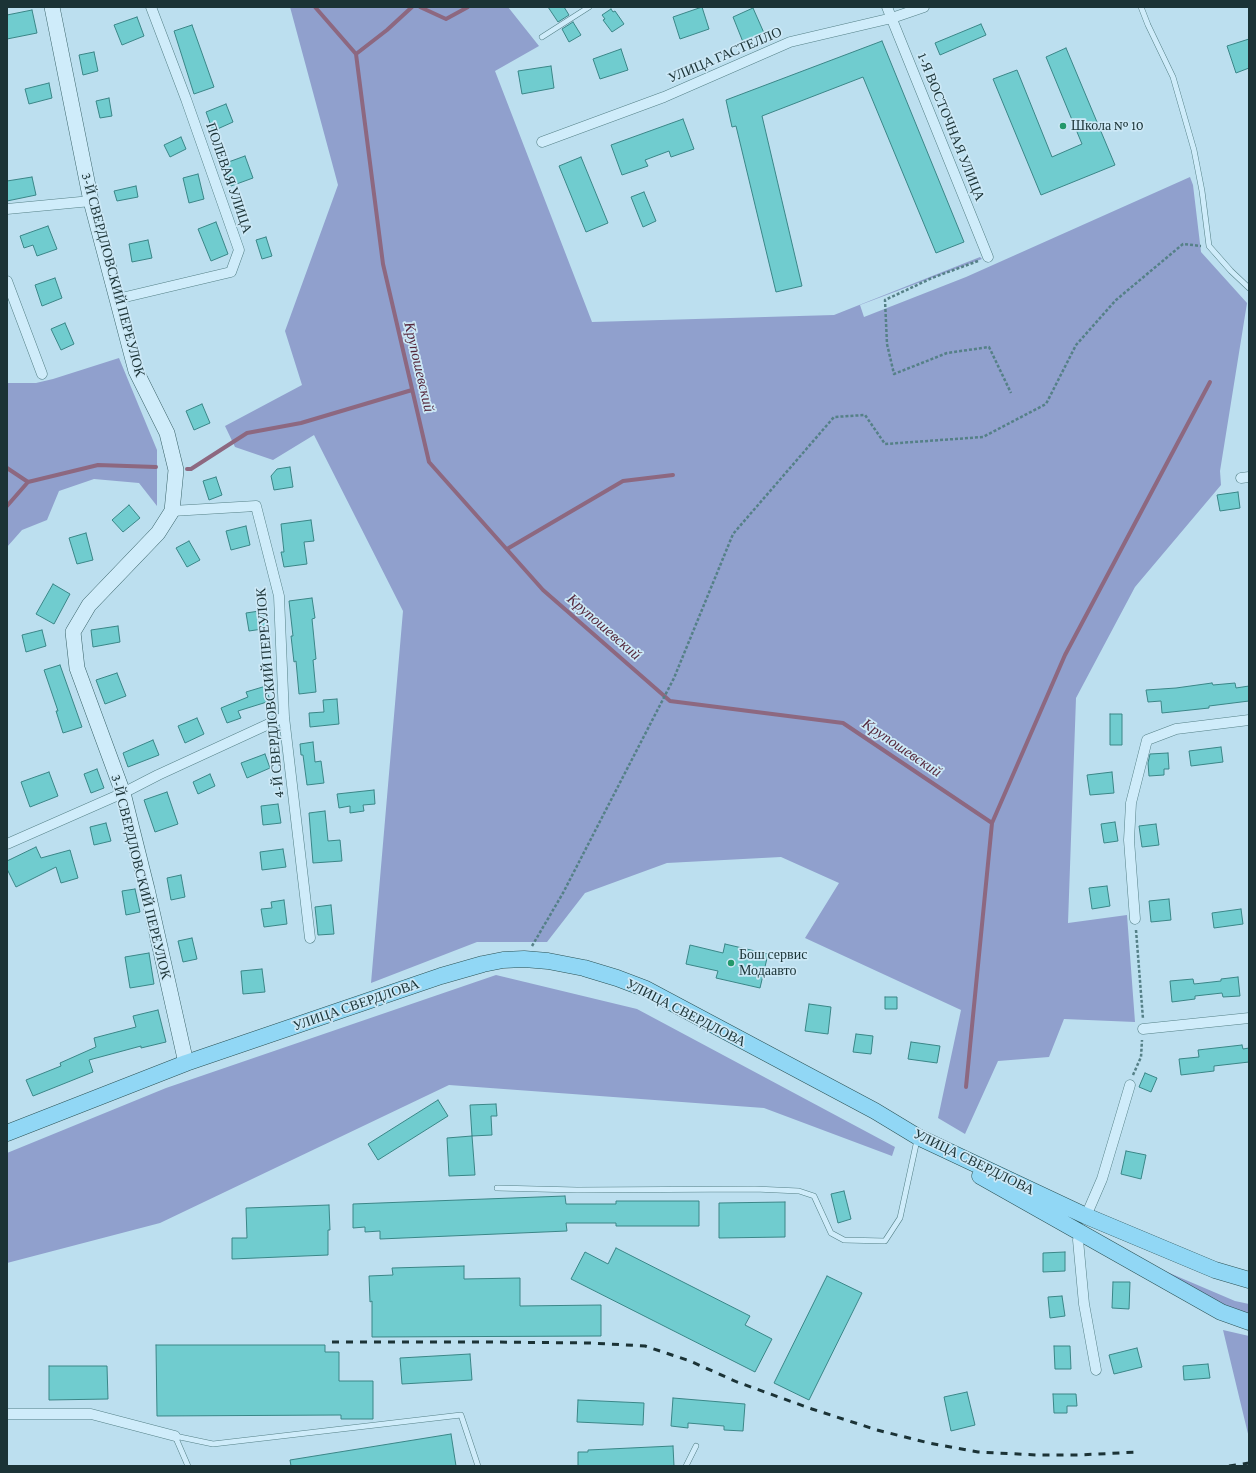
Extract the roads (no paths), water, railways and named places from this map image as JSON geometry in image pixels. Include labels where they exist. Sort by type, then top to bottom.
[{"type":"main road","name":"3-Й СВЕРДЛОВСКИЙ ПЕРЕУЛОК","points":[[52,7],[91,202],[136,371],[167,433],[176,470],[172,511],[158,533],[89,605],[73,632],[77,668],[123,793],[147,889],[186,1063]]},
{"type":"main road","name":"УЛИЦА СВЕРДЛОВА","points":[[7,1133],[186,1063],[441,976],[503,960],[524,959],[548,961],[584,968],[646,989],[874,1111],[918,1137],[1086,1216],[1215,1270],[1249,1280]]},
{"type":"main road","points":[[918,1137],[994,1185],[1082,1233],[1109,1250],[1221,1312],[1249,1322]]},
{"type":"main road","points":[[1215,1270],[1249,1274]]},
{"type":"street","name":"ПОЛЕВАЯ УЛИЦА","points":[[117,299],[231,272],[239,250],[186,98],[150,7]]},
{"type":"street","name":"1-Я ВОСТОЧНАЯ УЛИЦА","points":[[887,7],[988,257]]},
{"type":"street","name":"УЛИЦА ГАСТЕЛЛО","points":[[542,142],[664,97],[790,42],[892,18],[924,7]]},
{"type":"street","points":[[7,209],[91,202]]},
{"type":"street","points":[[7,282],[42,374]]},
{"type":"street","name":"4-Й СВЕРДЛОВСКИЙ ПЕРЕУЛОК","points":[[172,511],[256,506],[279,596],[284,716],[310,938]]},
{"type":"street","points":[[7,844],[123,793],[284,716]]},
{"type":"street","points":[[1135,919],[1129,840],[1131,803],[1147,740],[1176,729],[1249,720]]},
{"type":"street","points":[[1144,1029],[1249,1018]]},
{"type":"street","points":[[1086,1216],[1102,1179],[1130,1085]]},
{"type":"street","points":[[1082,1233],[1078,1240],[1084,1304],[1096,1370]]},
{"type":"street","points":[[7,1414],[91,1414],[175,1436]]},
{"type":"lane","points":[[542,37],[588,7]]},
{"type":"lane","points":[[1141,7],[1173,77],[1194,150],[1202,191],[1209,246],[1231,271],[1249,288]]},
{"type":"lane","points":[[496,1188],[577,1190],[755,1189],[799,1191],[814,1196],[831,1233],[844,1240],[885,1241],[900,1218],[918,1137]]},
{"type":"lane","points":[[175,1436],[213,1444],[461,1415],[478,1466]]},
{"type":"lane","points":[[175,1436],[188,1466]]},
{"type":"lane","points":[[686,1466],[696,1446]]},
{"type":"waterway","name":"Крупошевский","points":[[315,7],[356,54],[383,264],[429,462],[543,590],[670,701],[843,723],[992,823],[966,1087]]},
{"type":"waterway","points":[[356,54],[387,30],[412,7]]},
{"type":"waterway","points":[[420,7],[446,19],[468,7]]},
{"type":"waterway","points":[[992,823],[1065,655],[1210,382]]},
{"type":"waterway","points":[[187,469],[191,469],[247,433],[301,423],[412,390]]},
{"type":"waterway","points":[[7,506],[28,482],[98,465],[156,467]]},
{"type":"waterway","points":[[7,468],[28,482]]},
{"type":"waterway","points":[[507,549],[623,481],[673,475]]},
{"type":"railway","points":[[332,1342],[590,1343],[645,1346],[690,1361],[737,1382],[812,1409],[877,1430],[929,1443],[978,1452],[1037,1455],[1078,1455],[1138,1452]]},
{"type":"railway","points":[[1229,1466],[1249,1463]]},
{"type":"place","name":"Школа № 10","points":[[1063,126]]},
{"type":"place","name":"Бош сервис Модаавто","points":[[731,963]]}]
